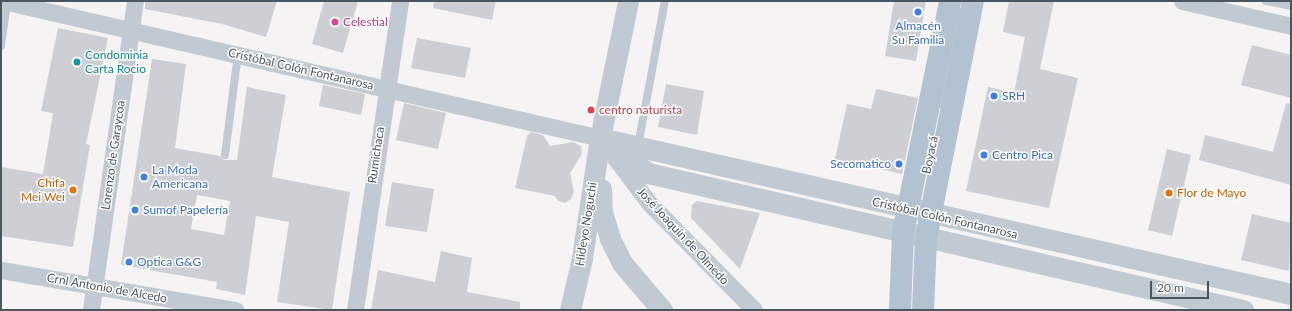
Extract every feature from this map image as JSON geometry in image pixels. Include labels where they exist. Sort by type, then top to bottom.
[{"type":"main road","name":"Boyacá","points":[[900,310],[917,220],[950,1]]},
{"type":"main road","name":"Boyacá","points":[[923,310],[917,220],[973,1]]},
{"type":"street","name":"Lorenzo de Garaycoa","points":[[91,310],[135,1]]},
{"type":"street","name":"Rumichaca","points":[[355,310],[400,1]]},
{"type":"street","points":[[628,1],[600,138],[602,212],[610,239],[622,262],[662,310]]},
{"type":"street","points":[[1182,1],[1291,26]]},
{"type":"street","name":"Cristóbal Colón Fontanarosa","points":[[5,2],[131,29],[638,146],[917,220],[1243,310]]},
{"type":"street","name":"Cristóbal Colón Fontanarosa","points":[[600,138],[648,172],[917,220],[1291,294]]},
{"type":"street","name":"Hideyo Noguchi","points":[[570,310],[582,258],[600,138]]},
{"type":"street","name":"José Joaquín de Olmedo","points":[[600,138],[650,204],[754,310]]},
{"type":"street","name":"Crnl Antonio de Alcedo","points":[[1,270],[236,310]]},
{"type":"lane","points":[[638,146],[665,1]]},
{"type":"lane","points":[[939,110],[962,1]]},
{"type":"lane","points":[[1266,1],[1291,6]]},
{"type":"lane","points":[[1,46],[5,2]]},
{"type":"lane","points":[[225,155],[238,54]]},
{"type":"lane","name":"Boyacá","points":[[909,310],[917,220]]},
{"type":"building","points":[[145,1],[277,1],[266,37],[222,24],[145,9]]},
{"type":"building","name":"Celestial","points":[[324,1],[358,1],[343,53],[312,44]]},
{"type":"building","points":[[434,1],[496,1],[492,20],[433,8]]},
{"type":"building","points":[[894,1],[926,1],[916,61],[885,56]]},
{"type":"building","points":[[1009,1],[1054,1],[1040,69],[1078,78],[1049,208],[966,191],[988,87],[1014,93],[1025,37],[1003,32]]},
{"type":"building","points":[[58,28],[108,38],[86,144],[90,145],[73,247],[1,236],[1,167],[43,174],[53,113],[41,111]]},
{"type":"building","points":[[417,38],[471,48],[465,78],[411,68]]},
{"type":"building","points":[[1252,45],[1291,55],[1291,98],[1241,85]]},
{"type":"building","points":[[152,59],[186,64],[175,148],[220,156],[224,160],[237,160],[247,87],[286,95],[272,177],[350,192],[332,310],[277,302],[289,222],[256,216],[245,295],[216,289],[217,282],[121,265]],"holes":[[[197,195],[230,201],[224,235],[191,229]]]},
{"type":"building","points":[[666,84],[704,91],[697,135],[658,127]]},
{"type":"building","points":[[323,85],[365,94],[361,115],[319,106]]},
{"type":"building","points":[[876,89],[918,98],[902,174],[835,159],[847,104],[871,109]]},
{"type":"building","points":[[404,103],[446,113],[438,149],[396,140]]},
{"type":"building","points":[[1286,103],[1291,104],[1291,185],[1199,160],[1205,135],[1273,152]]},
{"type":"building","points":[[531,132],[543,135],[550,146],[573,142],[581,146],[582,154],[570,173],[574,192],[571,199],[565,203],[558,201],[555,196],[515,188],[527,136]]},
{"type":"building","name":"Flor de Mayo","points":[[1167,149],[1191,155],[1172,236],[1148,230]]},
{"type":"building","points":[[392,182],[434,189],[427,232],[385,226]]},
{"type":"building","points":[[697,201],[760,213],[740,269],[691,218],[692,205]]},
{"type":"building","points":[[1252,214],[1291,223],[1289,271],[1241,260]]},
{"type":"building","points":[[441,251],[472,258],[467,292],[520,302],[520,310],[371,310],[378,270],[435,282]]},
{"type":"place","name":"Almacén Su Familia","points":[[918,12]]},
{"type":"place","name":"Celestial","points":[[335,22]]},
{"type":"place","name":"Condominia Carta Rocio","points":[[77,62]]},
{"type":"place","name":"SRH","points":[[994,96]]},
{"type":"place","name":"centro naturista","points":[[591,110]]},
{"type":"place","name":"Centro Pica","points":[[984,155]]},
{"type":"place","name":"Secomatico","points":[[899,164]]},
{"type":"place","name":"La Moda Americana","points":[[144,177]]},
{"type":"place","name":"Chifa Mei Wei","points":[[73,190]]},
{"type":"place","name":"Flor de Mayo","points":[[1169,193]]},
{"type":"place","name":"Sumof Papelería","points":[[135,210]]},
{"type":"place","name":"Optica G&G","points":[[129,262]]}]
